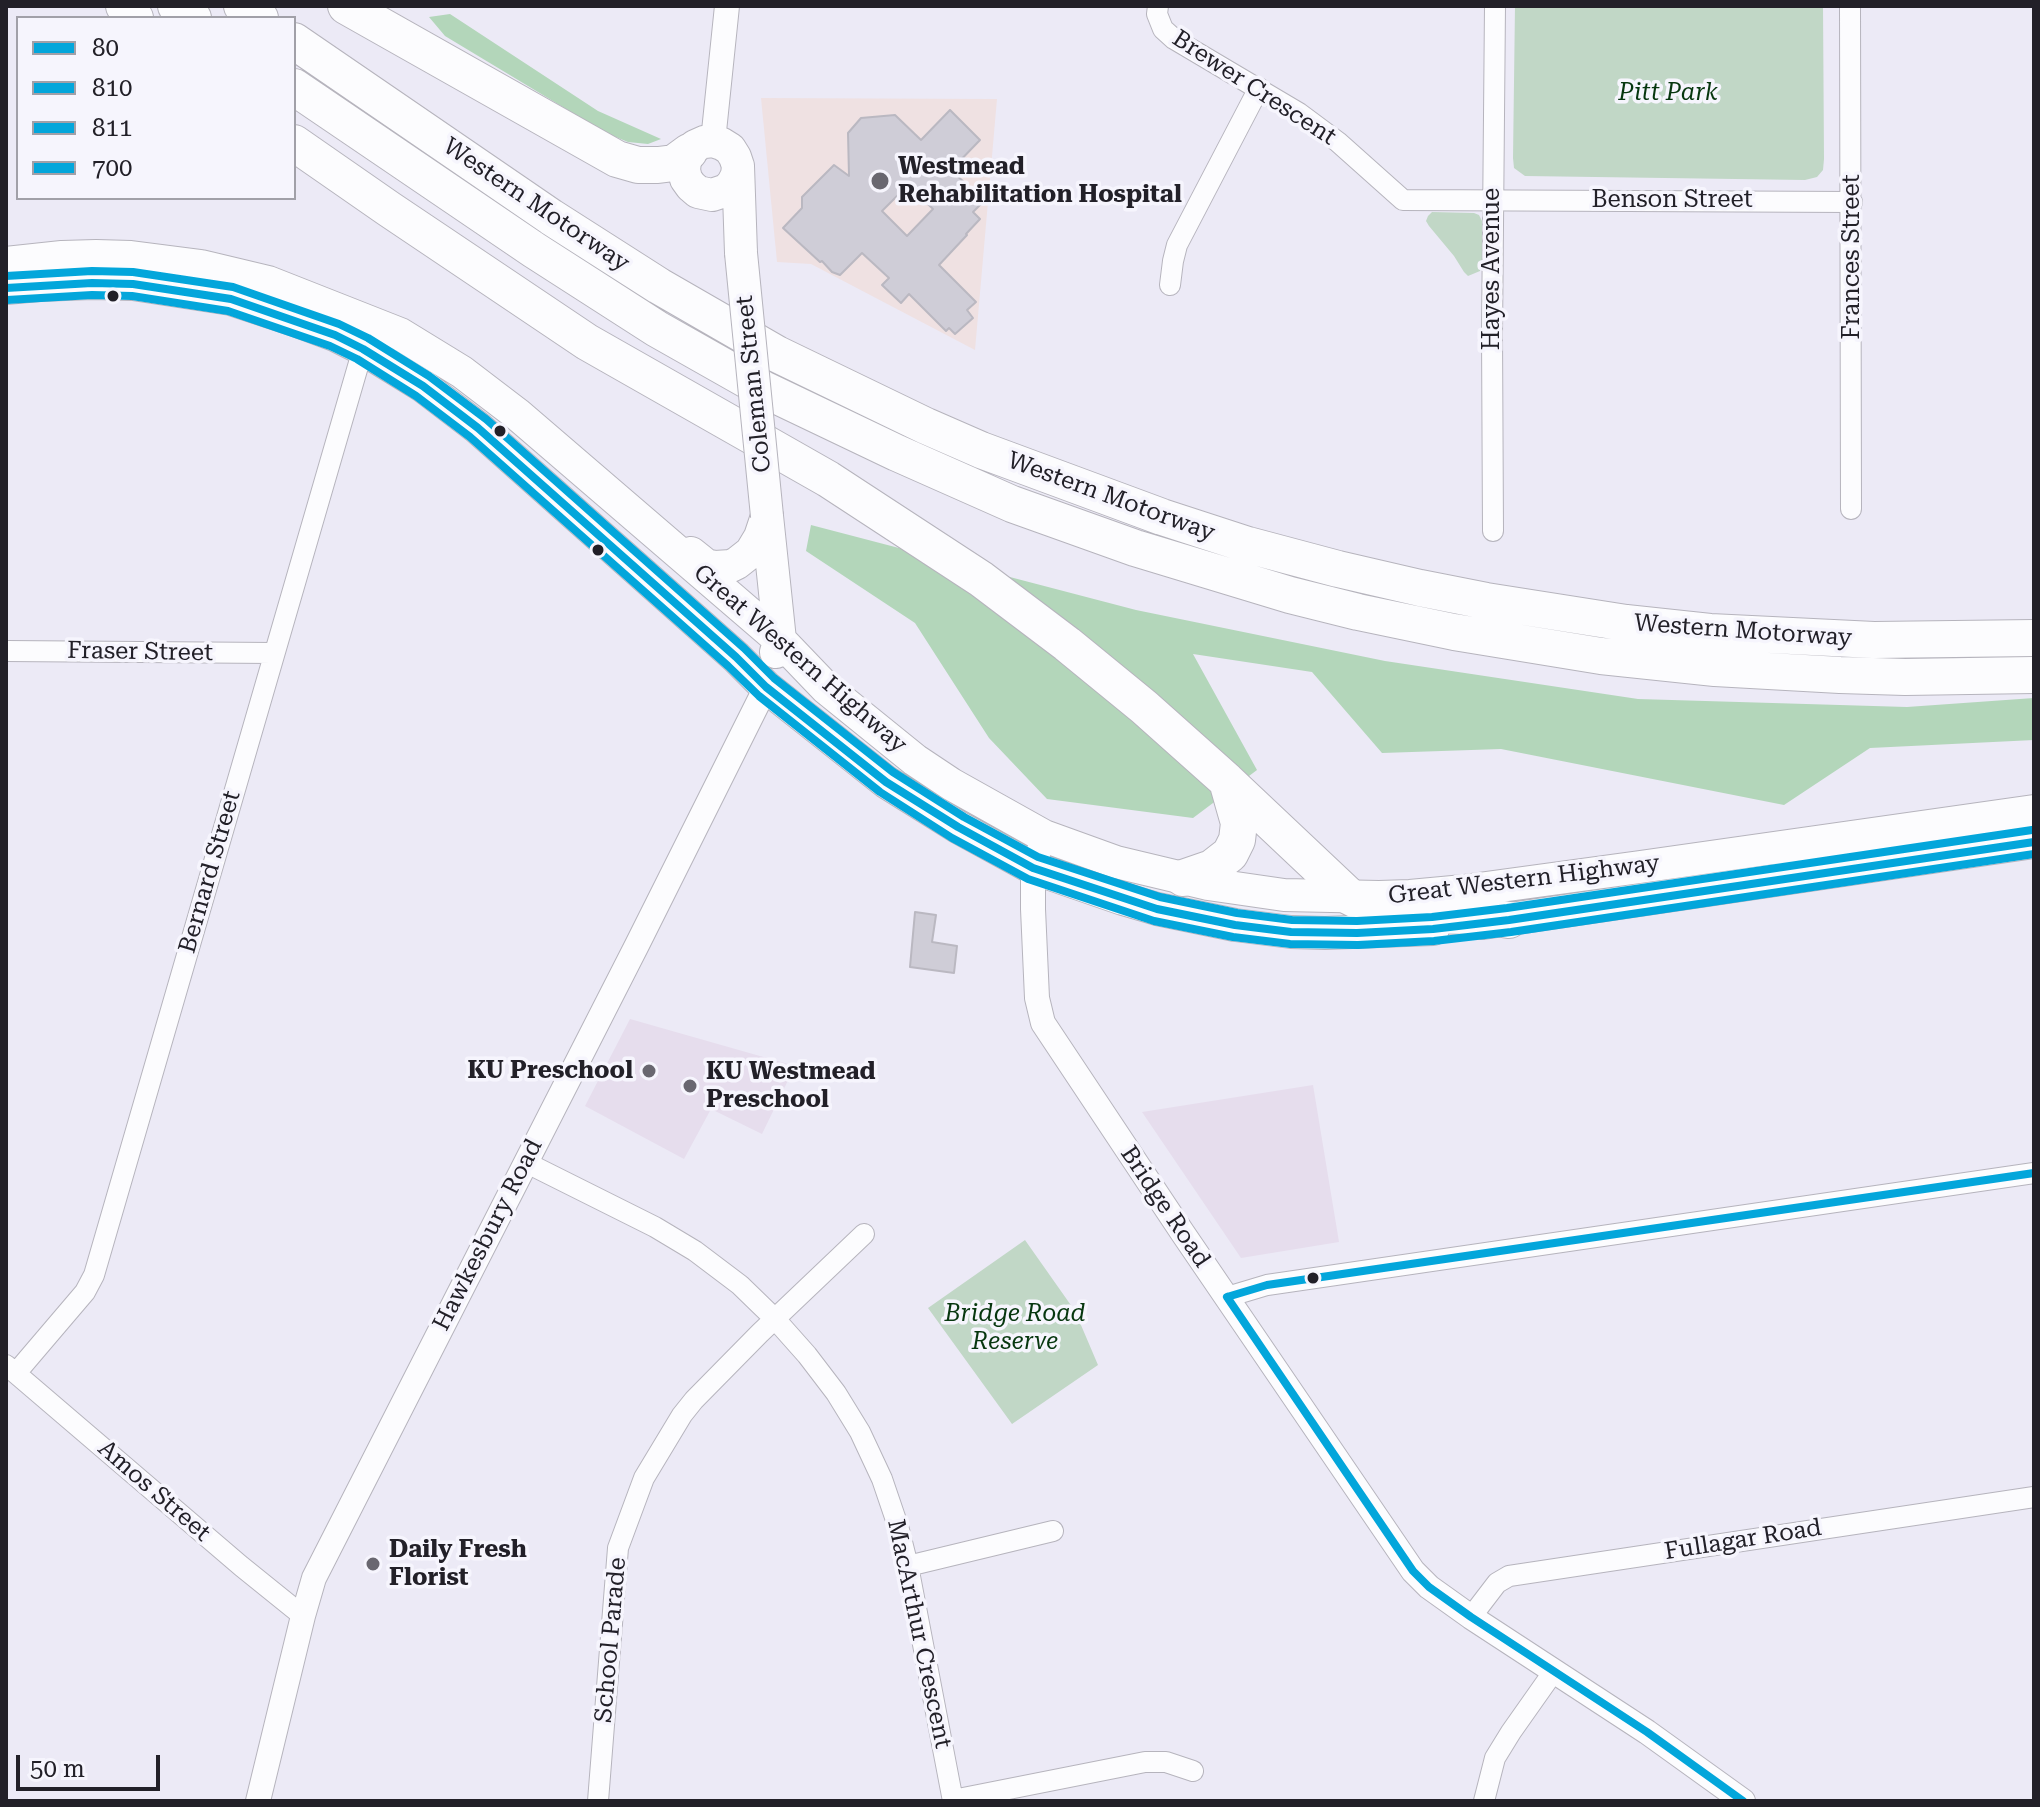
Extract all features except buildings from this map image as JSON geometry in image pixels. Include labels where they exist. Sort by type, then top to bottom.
[{"type":"highway","points":[[346,6],[617,159],[638,165],[674,163],[701,147],[722,144],[730,149],[738,166],[737,175],[727,190],[712,195],[698,192],[686,179],[685,161],[701,147]]},
{"type":"highway","name":"Western Motorway","points":[[296,42],[563,225],[763,346],[914,421],[981,450],[1149,513],[1248,545],[1365,575],[1486,601],[1626,623],[1710,632],[1830,639],[2034,638]]},
{"type":"highway","name":"Western Motorway","points":[[296,88],[534,250],[657,329],[763,389],[1012,504],[1135,548],[1290,595],[1358,612],[1454,632],[1601,656],[1729,669],[1840,675],[2034,675]]},
{"type":"highway","points":[[296,144],[587,342],[828,479],[969,571],[1133,698],[1350,897],[1378,911],[1401,915],[1485,916],[1509,920]]},
{"type":"highway","name":"Coleman Street","points":[[738,166],[741,253],[780,640],[766,687]]},
{"type":"highway","name":"Coleman Street","points":[[698,192],[719,217],[741,253]]},
{"type":"highway","name":"Great Western Highway","points":[[6,263],[96,256],[201,266],[268,282],[400,334],[462,372],[517,414],[780,640],[826,688],[915,760],[951,784],[1044,836],[1116,862],[1233,889],[1288,895],[1410,896],[2034,811]]},
{"type":"highway","name":"Great Western Highway","points":[[6,288],[79,283],[133,284],[231,299],[335,335],[363,349],[423,386],[478,428],[766,687],[886,782],[958,827],[1033,868],[1157,909],[1235,925],[1291,932],[1404,931],[1509,920],[2034,842]]},
{"type":"highway","name":"Coleman Street","points":[[637,518],[667,531],[706,565],[724,567],[737,563],[751,552],[764,530],[767,516]]},
{"type":"highway","points":[[1183,878],[1212,868],[1230,854],[1237,840],[1239,823],[1227,781]]},
{"type":"street","points":[[701,147],[727,6]]},
{"type":"street","name":"Brewer Crescent","points":[[1158,6],[1157,14],[1163,29],[1174,39],[1299,113],[1338,142],[1403,200],[1493,199]]},
{"type":"street","name":"Hayes Avenue","points":[[1493,531],[1495,6]]},
{"type":"street","name":"Frances Street","points":[[1850,6],[1851,509]]},
{"type":"street","points":[[1170,285],[1177,245],[1259,88]]},
{"type":"street","name":"Benson Street","points":[[1493,199],[1852,202]]},
{"type":"street","name":"Bernard Street","points":[[11,1369],[85,1292],[94,1275],[363,349]]},
{"type":"street","name":"Fraser Street","points":[[6,651],[273,653]]},
{"type":"street","name":"Hawkesbury Road","points":[[258,1801],[314,1578],[766,687]]},
{"type":"street","name":"Bridge Road","points":[[1044,836],[1033,868],[1037,998],[1043,1023],[1413,1571],[1429,1587],[1471,1617],[1647,1732],[1743,1801]]},
{"type":"street","name":"MacArthur Crescent","points":[[525,1162],[655,1227],[695,1251],[740,1285],[775,1319],[836,1393],[860,1432],[882,1479],[898,1526],[953,1801]]},
{"type":"street","points":[[1227,1297],[1267,1285],[2034,1173]]},
{"type":"street","name":"School Parade","points":[[598,1801],[617,1558],[620,1540],[636,1496],[652,1462],[688,1408],[708,1385],[864,1234]]},
{"type":"street","name":"Amos Street","points":[[11,1369],[303,1616]]},
{"type":"street","name":"Fullagar Road","points":[[1471,1617],[1497,1583],[1509,1576],[2034,1497]]},
{"type":"street","points":[[908,1566],[1053,1531]]},
{"type":"street","points":[[1484,1801],[1495,1758],[1554,1671]]},
{"type":"street","points":[[953,1801],[1145,1762],[1166,1762],[1193,1771]]},
{"type":"shaded area","name":"Westmead Rehabilitation Hospital","points":[[761,98],[997,99],[975,350],[811,264],[777,262]]},
{"type":"shaded area","name":"KU Westmead Preschool","points":[[630,1019],[795,1066],[762,1134],[711,1109],[684,1159],[585,1106]]},
{"type":"shaded area","points":[[1313,1085],[1339,1242],[1241,1258],[1142,1112]]},
{"type":"green space","name":"Pitt Park","points":[[1515,6],[1823,6],[1823,170],[1817,177],[1805,180],[1525,176],[1514,168],[1513,158]]},
{"type":"green space","points":[[450,14],[598,111],[661,139],[648,144],[628,142],[606,133],[445,36],[429,17]]},
{"type":"green space","points":[[1432,212],[1479,215],[1483,223],[1483,265],[1480,271],[1468,276],[1464,272],[1426,221]]},
{"type":"green space","points":[[811,525],[1136,610],[1385,661],[1638,699],[1907,707],[2034,698],[2034,740],[1870,748],[1784,805],[1501,749],[1382,753],[1312,672],[1193,654],[1257,770],[1193,818],[1047,799],[989,738],[915,623],[806,551]]},
{"type":"green space","name":"Bridge Road Reserve","points":[[1025,1240],[1075,1311],[1098,1365],[1012,1424],[928,1308]]},
{"type":"transit line","name":"811","points":[[6,276],[133,272],[233,287],[339,324],[368,338],[429,376],[486,419],[774,678],[893,772],[964,817],[1038,857],[1160,897],[1237,913],[1292,920],[1432,917],[2032,830]]},
{"type":"transit line","name":"80","points":[[6,288],[133,284],[231,299],[335,335],[363,349],[423,386],[478,428],[766,687],[886,782],[958,827],[1033,868],[1157,909],[1235,925],[1291,932],[1433,929],[2034,842]]},
{"type":"transit line","name":"810","points":[[7,300],[132,296],[228,311],[330,346],[357,359],[416,396],[470,437],[759,696],[880,792],[952,838],[1028,879],[1154,921],[1233,937],[1290,944],[1358,945],[1434,941],[2034,854]]},
{"type":"transit line","name":"700","points":[[1227,1297],[1267,1285],[2034,1173]]},
{"type":"transit line","name":"700","points":[[1227,1297],[1413,1571],[1429,1587],[1647,1732],[1743,1801]]},
{"type":"place","name":"Westmead Rehabilitation Hospital","points":[[880,181]]},
{"type":"place","name":"KU Preschool","points":[[649,1071]]},
{"type":"place","name":"KU Westmead Preschool","points":[[690,1086]]},
{"type":"place","name":"Daily Fresh Florist","points":[[373,1564]]}]
